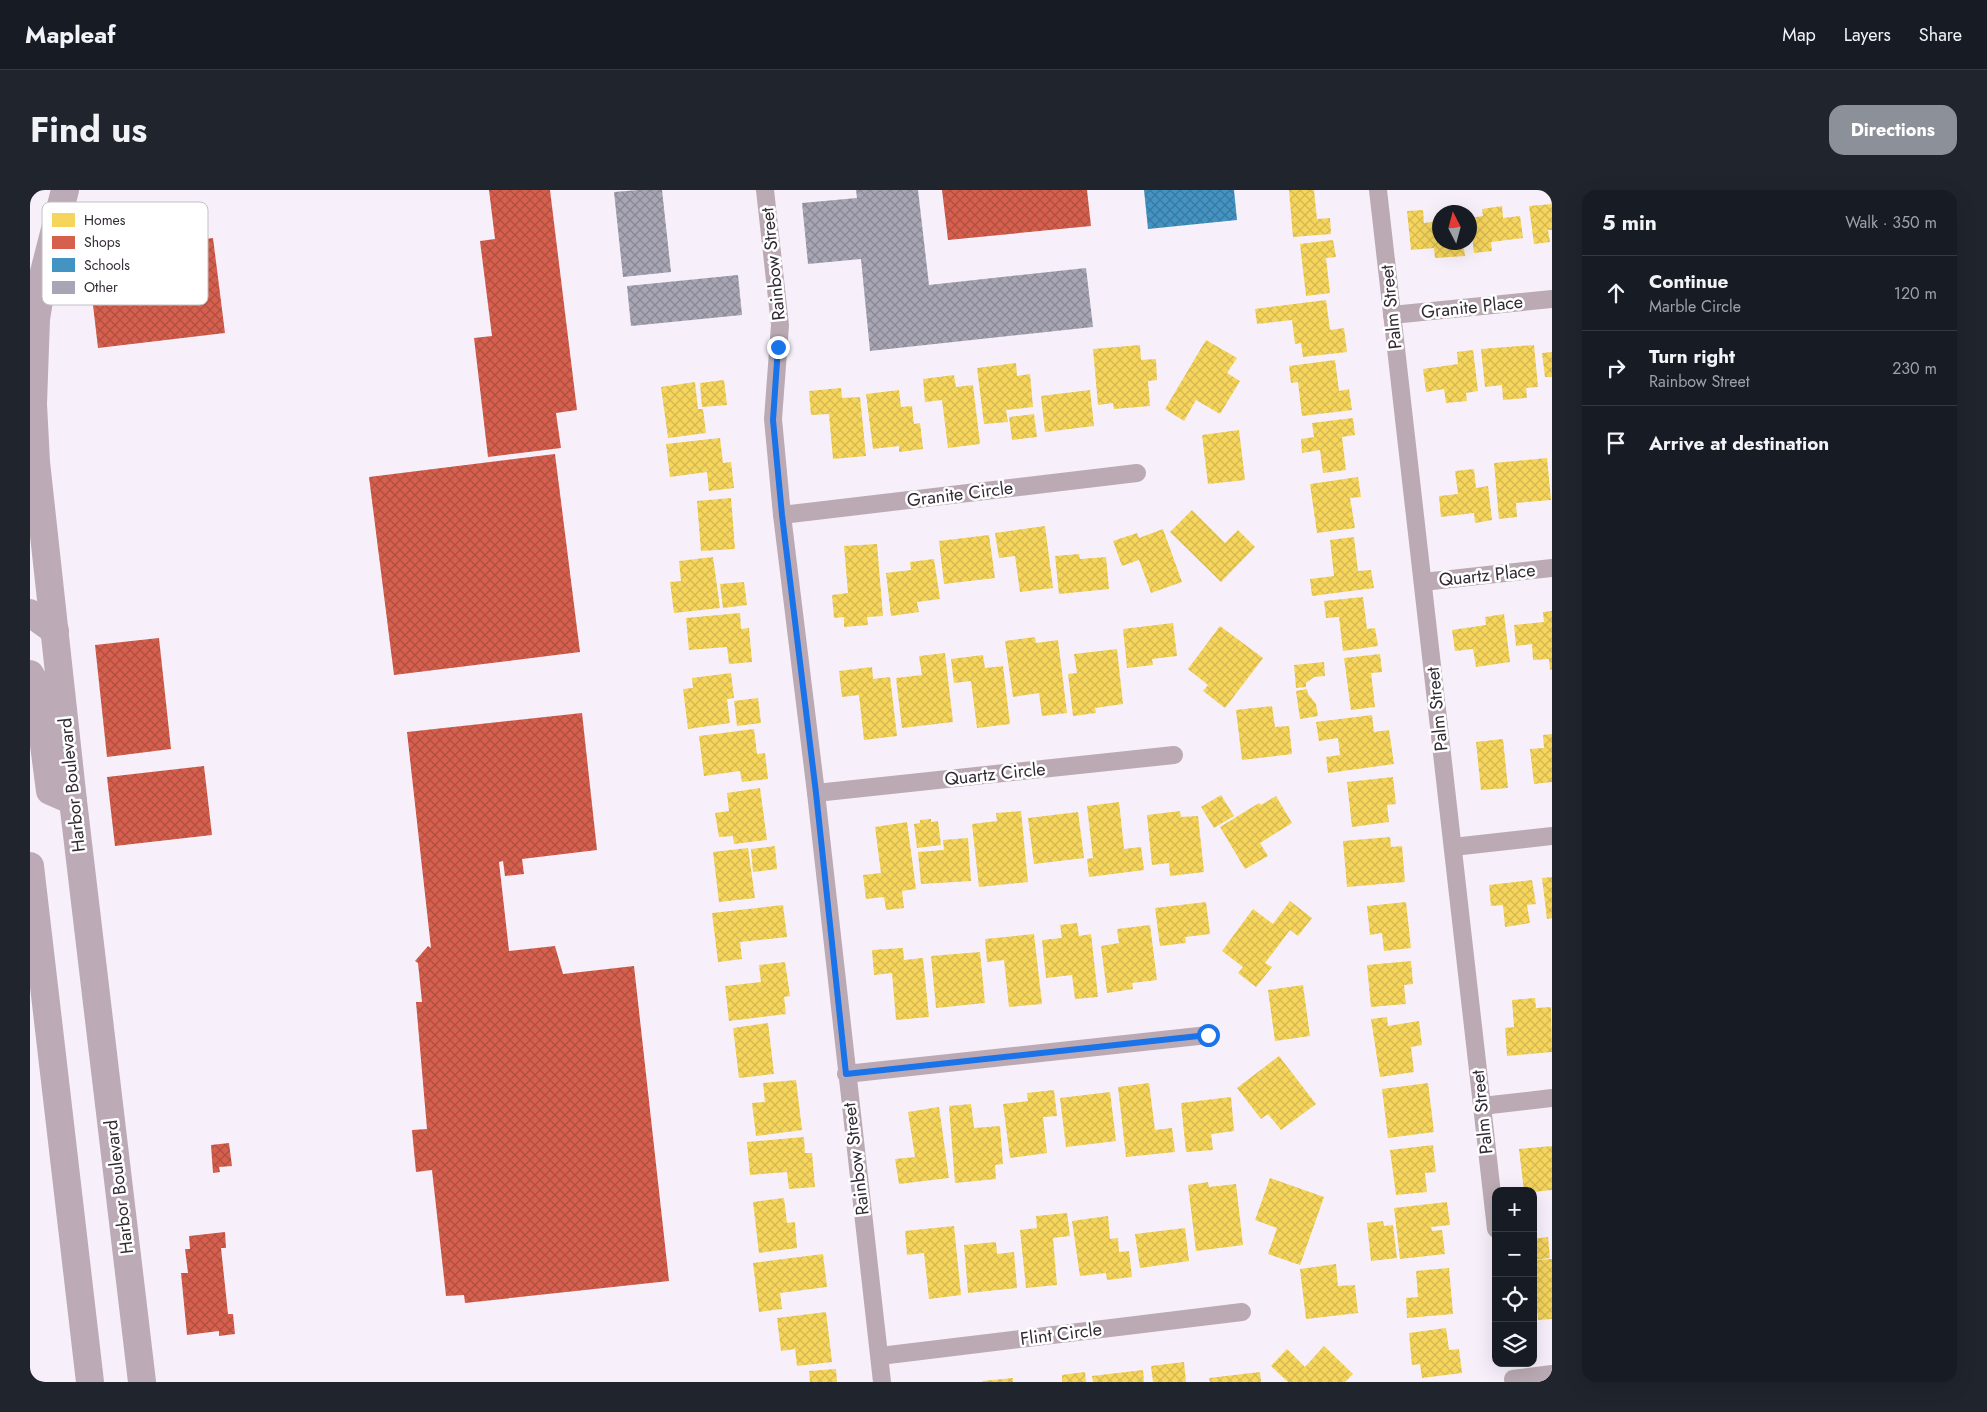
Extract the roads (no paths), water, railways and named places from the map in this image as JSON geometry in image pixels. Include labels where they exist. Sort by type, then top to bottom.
[{"type":"main road","name":"Harbor Boulevard","points":[[42,282],[36,319],[34,358],[33,404],[36,462],[73,800],[142,1382]]},
{"type":"main road","points":[[30,613],[55,631]]},
{"type":"main road","points":[[30,674],[36,684],[50,791],[73,800]]},
{"type":"main road","points":[[30,866],[90,1382]]},
{"type":"street","name":"Rainbow Street","points":[[765,190],[780,325],[773,420],[782,515],[816,793],[882,1382]]},
{"type":"street","name":"Palm Street","points":[[1378,190],[1492,1194]]},
{"type":"street","name":"Granite Place","points":[[1392,315],[1552,299]]},
{"type":"street","name":"Granite Circle","points":[[782,515],[1137,473]]},
{"type":"street","name":"Quartz Place","points":[[1423,582],[1552,568]]},
{"type":"street","name":"Quartz Circle","points":[[816,793],[1174,755]]},
{"type":"street","points":[[1452,847],[1552,836]]},
{"type":"street","points":[[846,1074],[1208,1035]]},
{"type":"street","points":[[1482,1106],[1552,1098]]},
{"type":"street","name":"Flint Circle","points":[[880,1356],[1242,1312]]},
{"type":"street","points":[[1512,1375],[1552,1374]]}]
